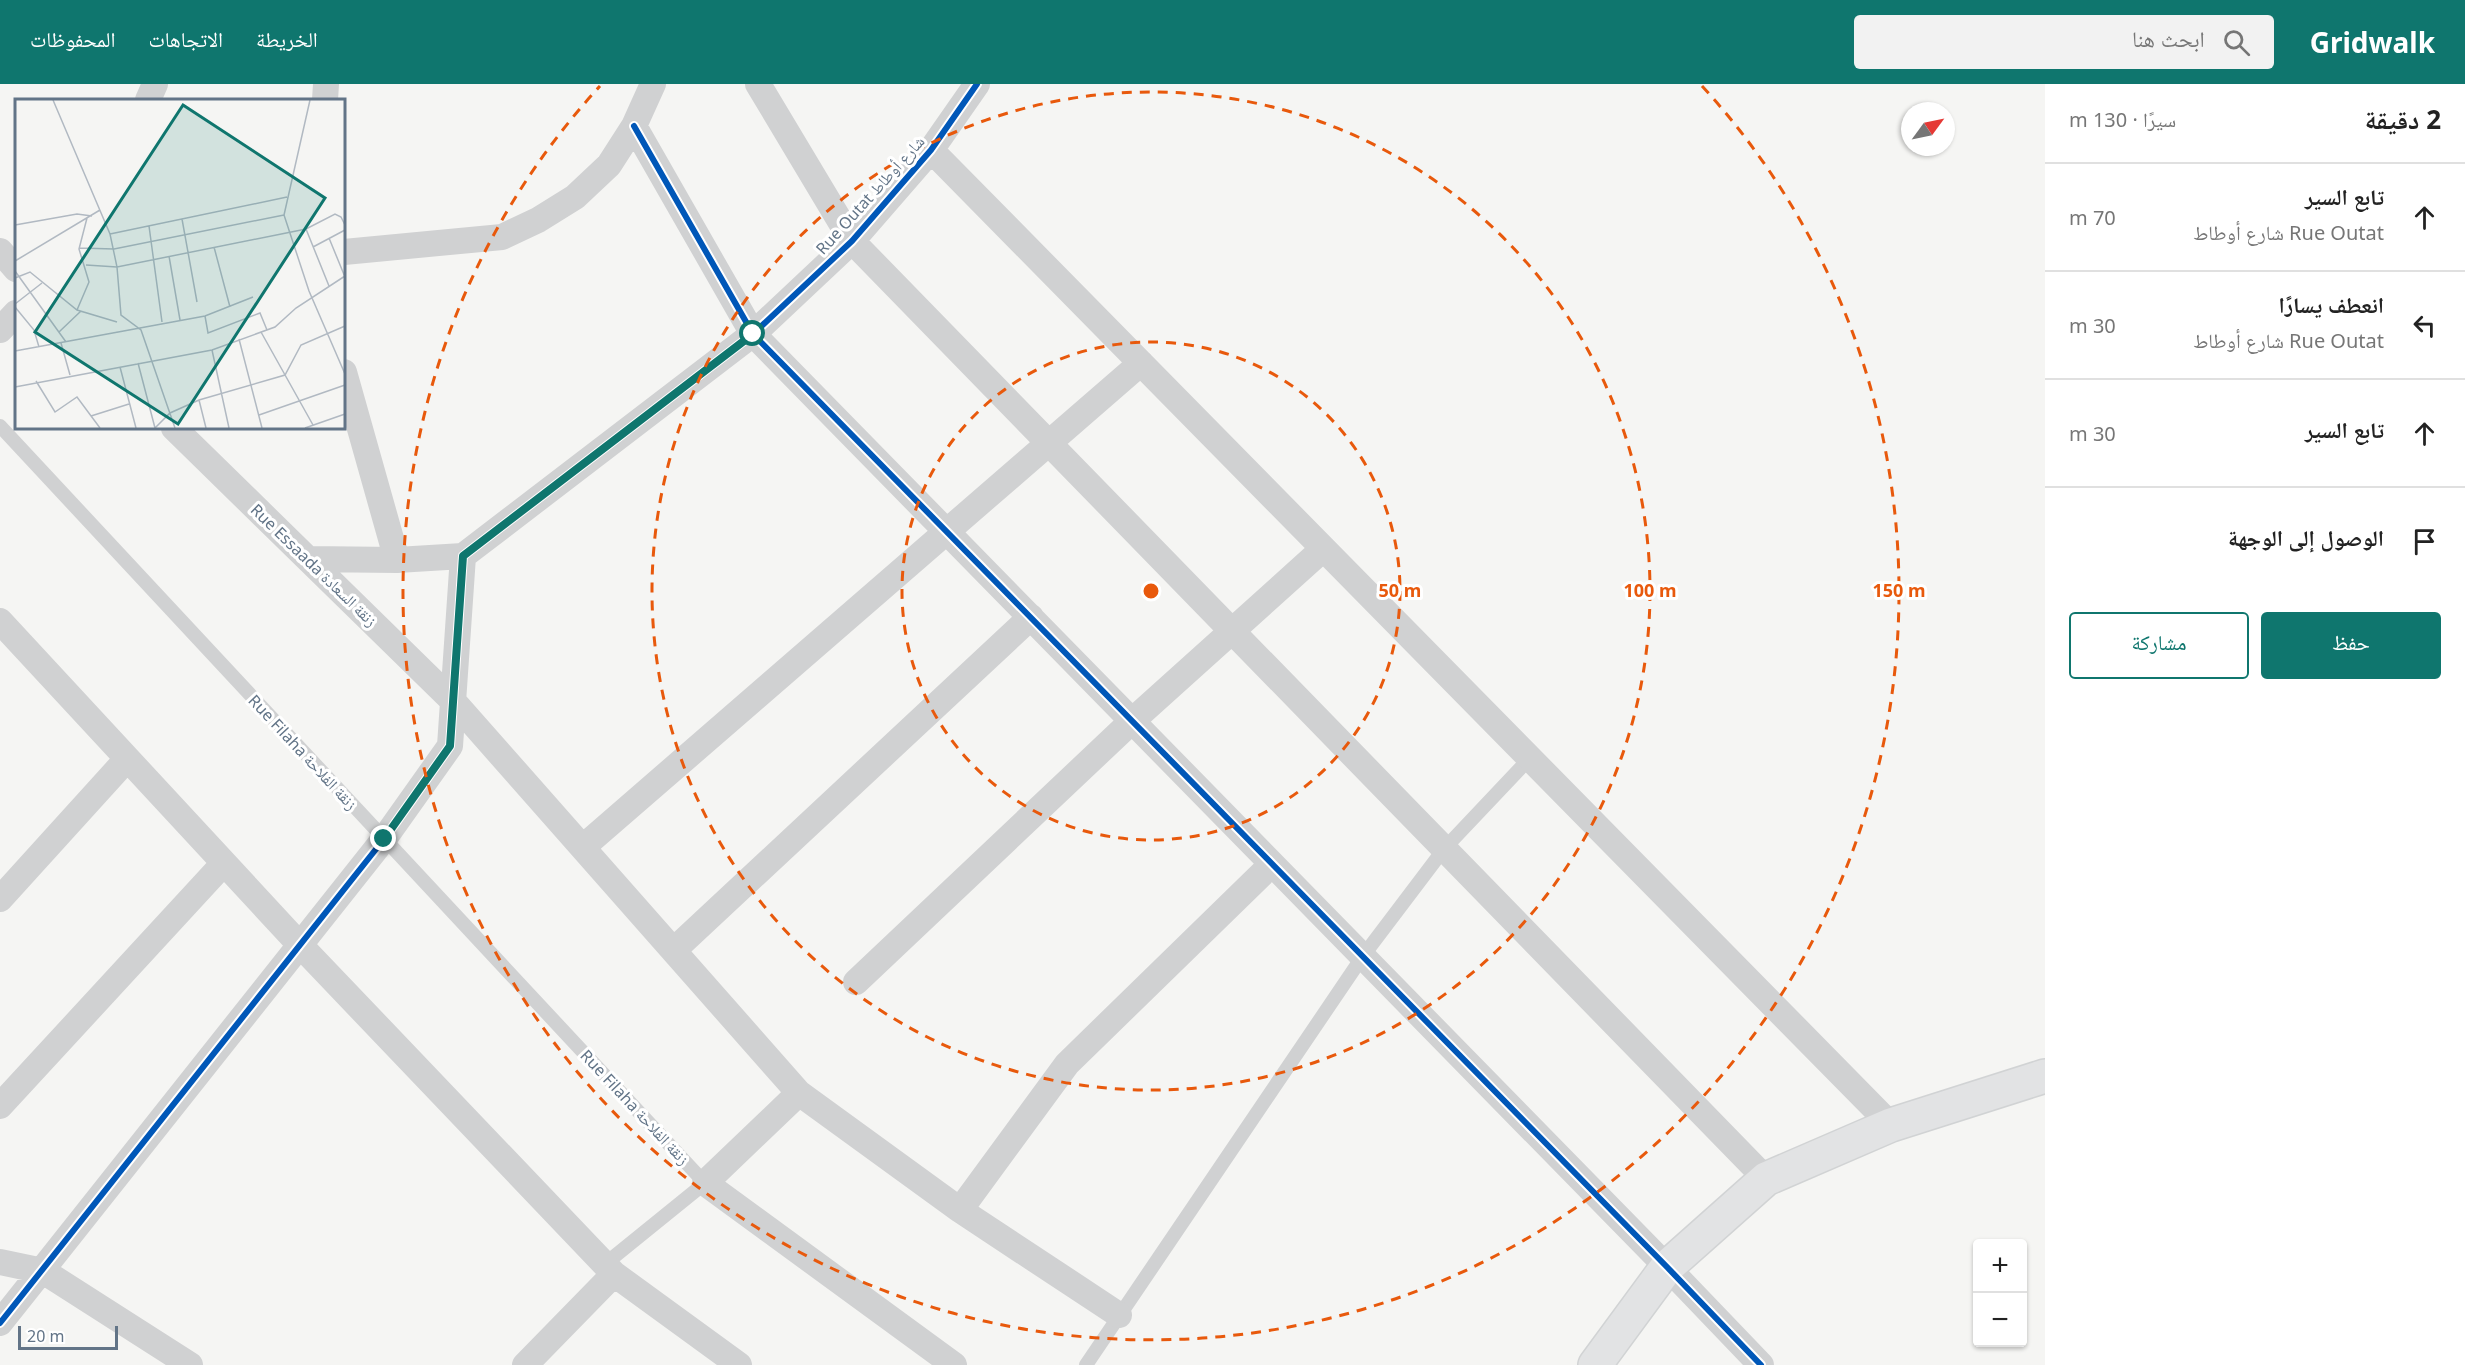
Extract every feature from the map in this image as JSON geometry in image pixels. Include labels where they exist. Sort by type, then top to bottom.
[{"type":"street","points":[[148,99],[155,84]]},
{"type":"street","points":[[325,99],[326,84]]},
{"type":"street","points":[[345,252],[502,237],[538,220],[575,197],[609,165],[634,126],[652,84]]},
{"type":"street","points":[[758,84],[852,241],[1766,1179]]},
{"type":"street","name":"Rue Outat شارع أوطاط","points":[[463,556],[753,334],[852,241],[931,150],[977,84]]},
{"type":"street","points":[[634,126],[753,334],[1668,1267],[1761,1365]]},
{"type":"street","points":[[931,150],[1891,1125]]},
{"type":"street","points":[[0,251],[15,268]]},
{"type":"street","points":[[0,330],[15,314]]},
{"type":"street","points":[[583,847],[1141,363]]},
{"type":"street","points":[[345,376],[397,560]]},
{"type":"street","name":"Rue Essaada زنقة السعادة","points":[[175,429],[455,703],[799,1093],[960,1210],[1119,1315]]},
{"type":"street","points":[[856,982],[1132,721],[1323,549]]},
{"type":"street","points":[[0,1323],[384,839],[450,746],[455,703],[463,556],[397,560],[308,559]]},
{"type":"street","points":[[674,950],[1031,617]]},
{"type":"street","points":[[0,621],[300,945],[609,1269],[739,1365]]},
{"type":"street","points":[[0,899],[128,759]]},
{"type":"street","points":[[0,1106],[224,863]]},
{"type":"street","points":[[960,1210],[1067,1064],[1272,864]]},
{"type":"street","points":[[1595,1365],[1668,1267],[1766,1179],[1891,1125],[2045,1076]]},
{"type":"street","points":[[799,1093],[705,1183],[954,1365]]},
{"type":"street","points":[[0,1262],[43,1271],[190,1365]]},
{"type":"street","points":[[525,1365],[609,1269]]},
{"type":"lane","name":"Rue Filaha زنقة الفلاحة","points":[[0,426],[705,1183]]},
{"type":"lane","points":[[1086,1365],[1363,956],[1444,849],[1530,758]]},
{"type":"lane","points":[[609,1269],[705,1183]]},
{"type":"cycle path","points":[[0,1323],[384,839],[450,746],[463,556],[753,334],[852,241],[931,150],[977,84]]},
{"type":"cycle path","points":[[634,126],[753,334],[1761,1365]]},
{"type":"route","points":[[384,839],[450,746],[455,703],[463,556],[753,334]]}]
